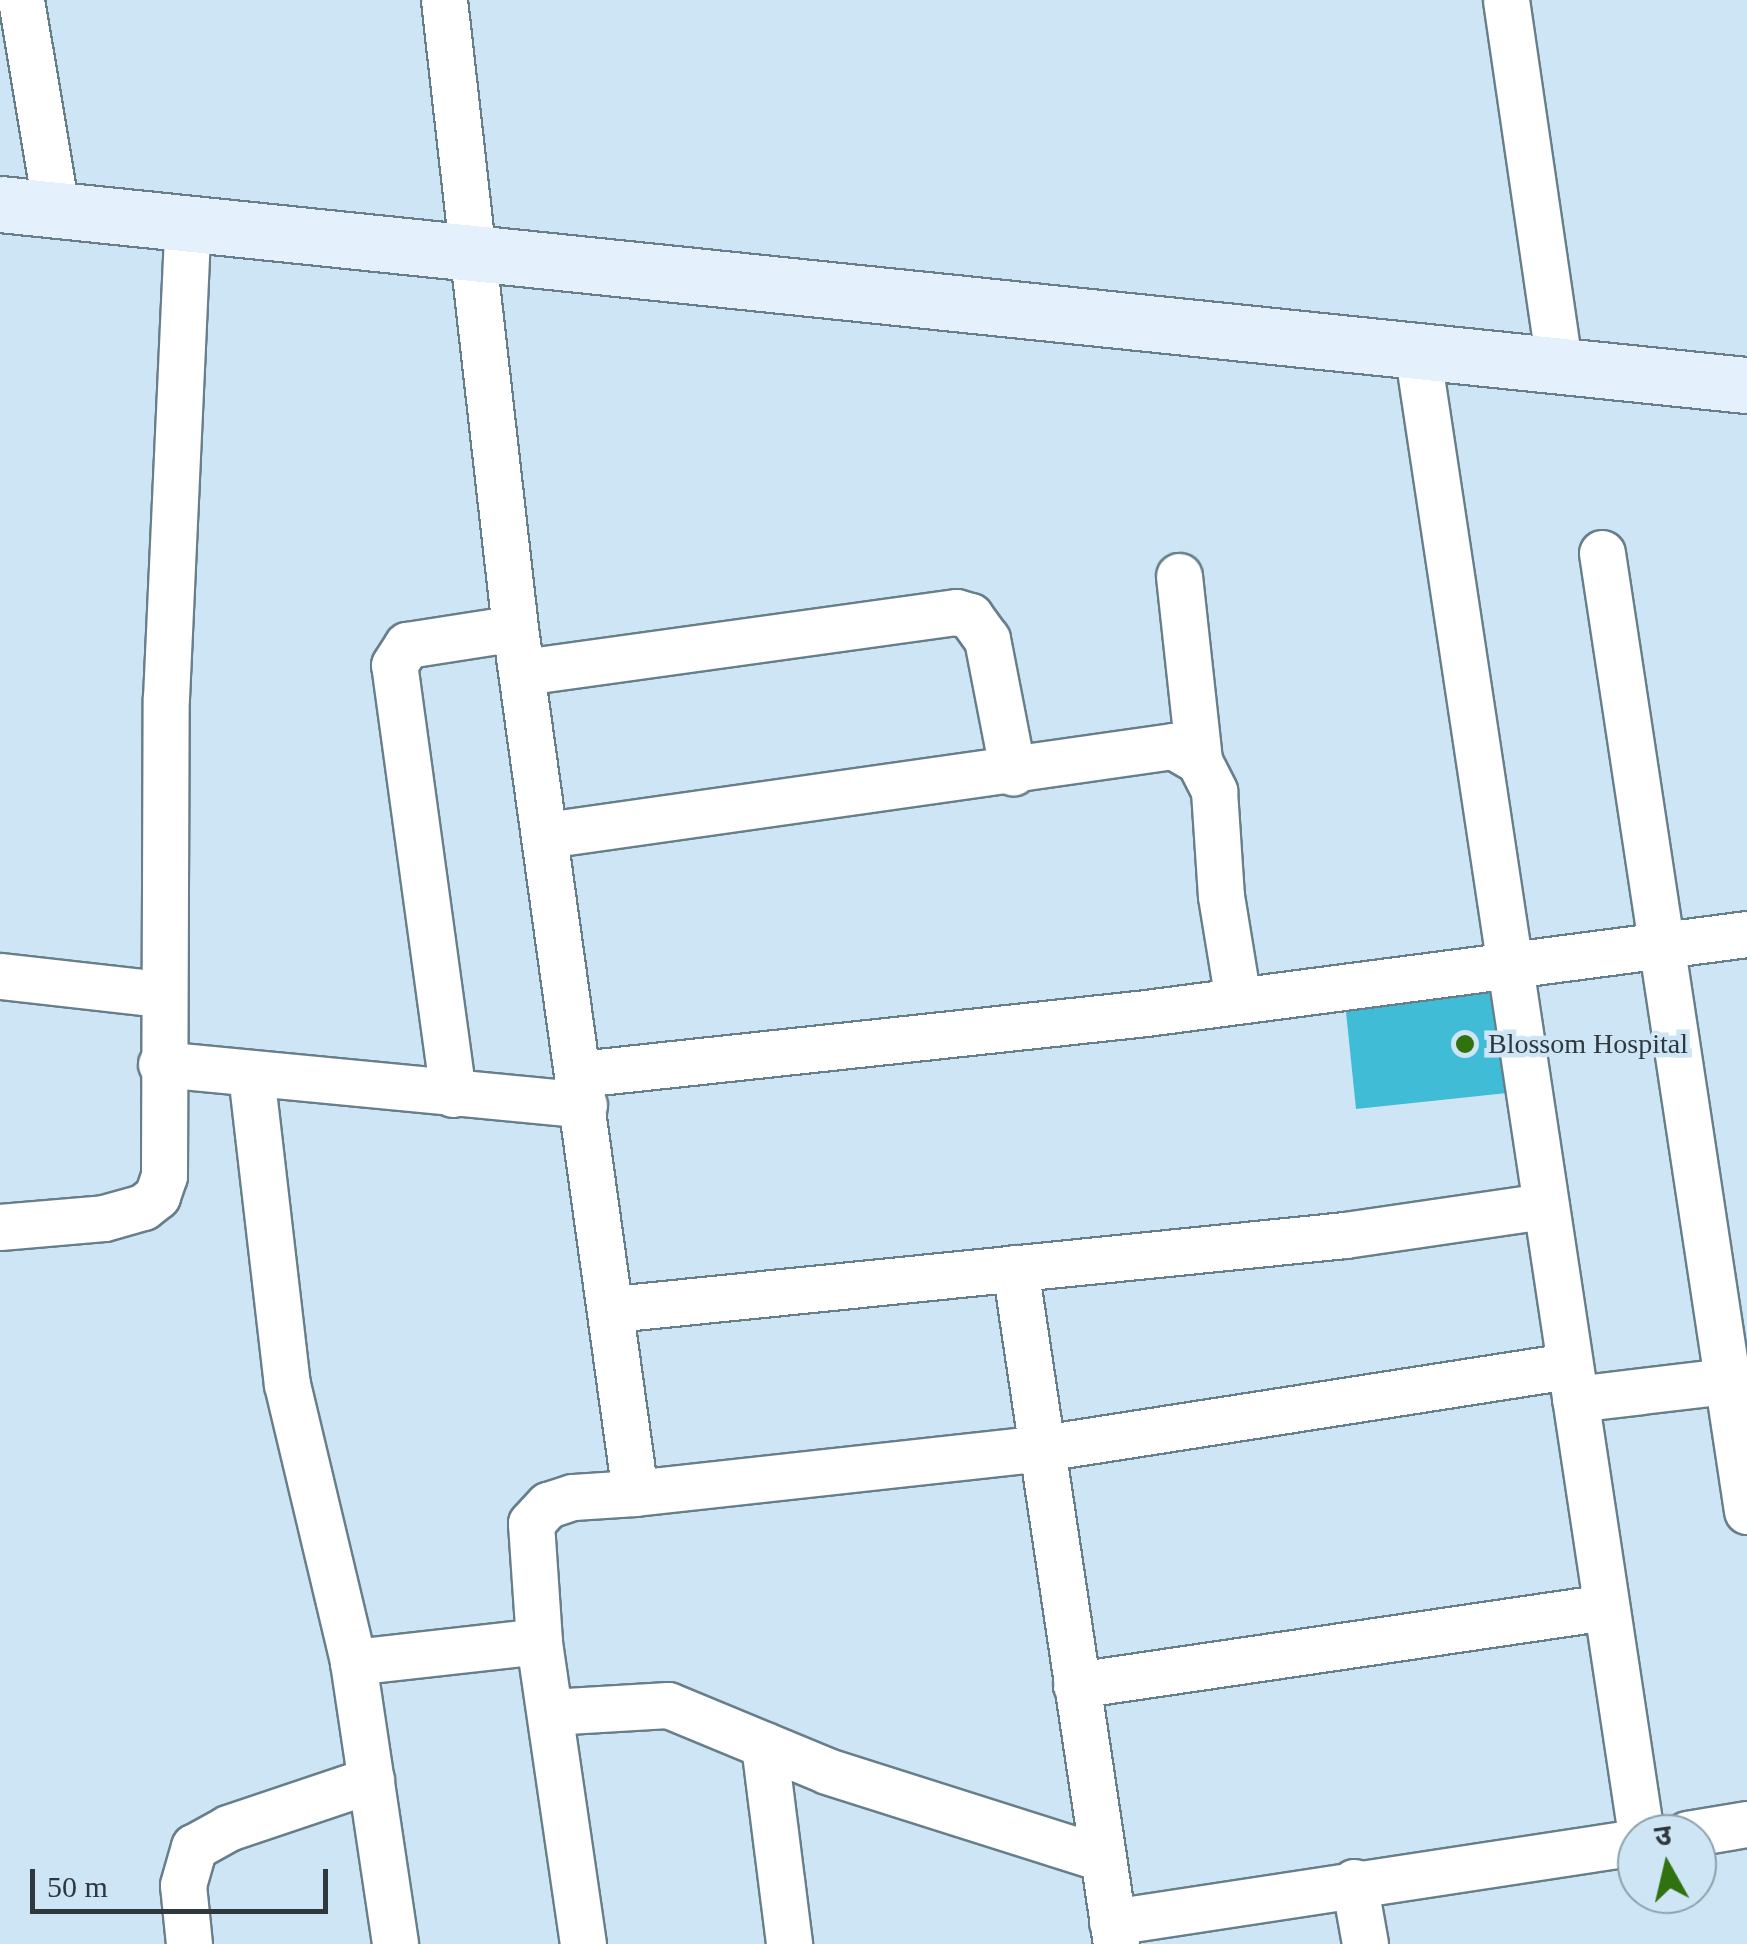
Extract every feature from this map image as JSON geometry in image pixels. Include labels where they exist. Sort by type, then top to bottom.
[{"type":"street","points":[[22,0],[56,210]]},
{"type":"street","points":[[444,0],[468,252],[515,628],[614,1309],[635,1493]]},
{"type":"street","points":[[1506,0],[1559,365]]},
{"type":"street","points":[[0,204],[1747,385]]},
{"type":"street","points":[[0,1227],[104,1218],[143,1207],[157,1196],[164,1176],[161,994],[166,698],[188,222]]},
{"type":"street","points":[[1417,350],[1638,1814]]},
{"type":"street","points":[[1602,554],[1747,1511]]},
{"type":"street","points":[[1179,576],[1199,760],[1220,820],[1221,896],[1238,1000]]},
{"type":"street","points":[[523,672],[956,612],[970,616],[988,638],[1013,774]]},
{"type":"street","points":[[453,1094],[394,665],[407,645],[515,628]]},
{"type":"street","points":[[546,835],[1013,774],[1142,748],[1174,746],[1199,760]]},
{"type":"street","points":[[161,1064],[453,1094],[582,1090],[1747,934]]},
{"type":"street","points":[[0,976],[161,994]]},
{"type":"street","points":[[251,1074],[287,1384],[353,1662],[395,1944]]},
{"type":"street","points":[[614,1309],[1345,1234],[1544,1206]]},
{"type":"street","points":[[1016,1268],[1114,1933],[1354,1882],[1617,1845]]},
{"type":"street","points":[[583,1944],[539,1641],[531,1524],[548,1505],[573,1497],[1043,1448],[1572,1382],[1727,1381]]},
{"type":"street","points":[[1076,1685],[1606,1606]]},
{"type":"street","points":[[353,1662],[539,1641]]},
{"type":"street","points":[[550,1712],[656,1703],[827,1772],[1102,1858]]},
{"type":"street","points":[[764,1745],[789,1944]]},
{"type":"street","points":[[189,1944],[182,1884],[194,1847],[228,1828],[371,1780]]},
{"type":"street","points":[[1717,1829],[1747,1824]]},
{"type":"street","points":[[1354,1882],[1365,1944]]},
{"type":"building","points":[[1496,986],[1507,1093],[1356,1109],[1345,1002]]},
{"type":"place","name":"Blossom Hospital","points":[[1465,1044]]}]
